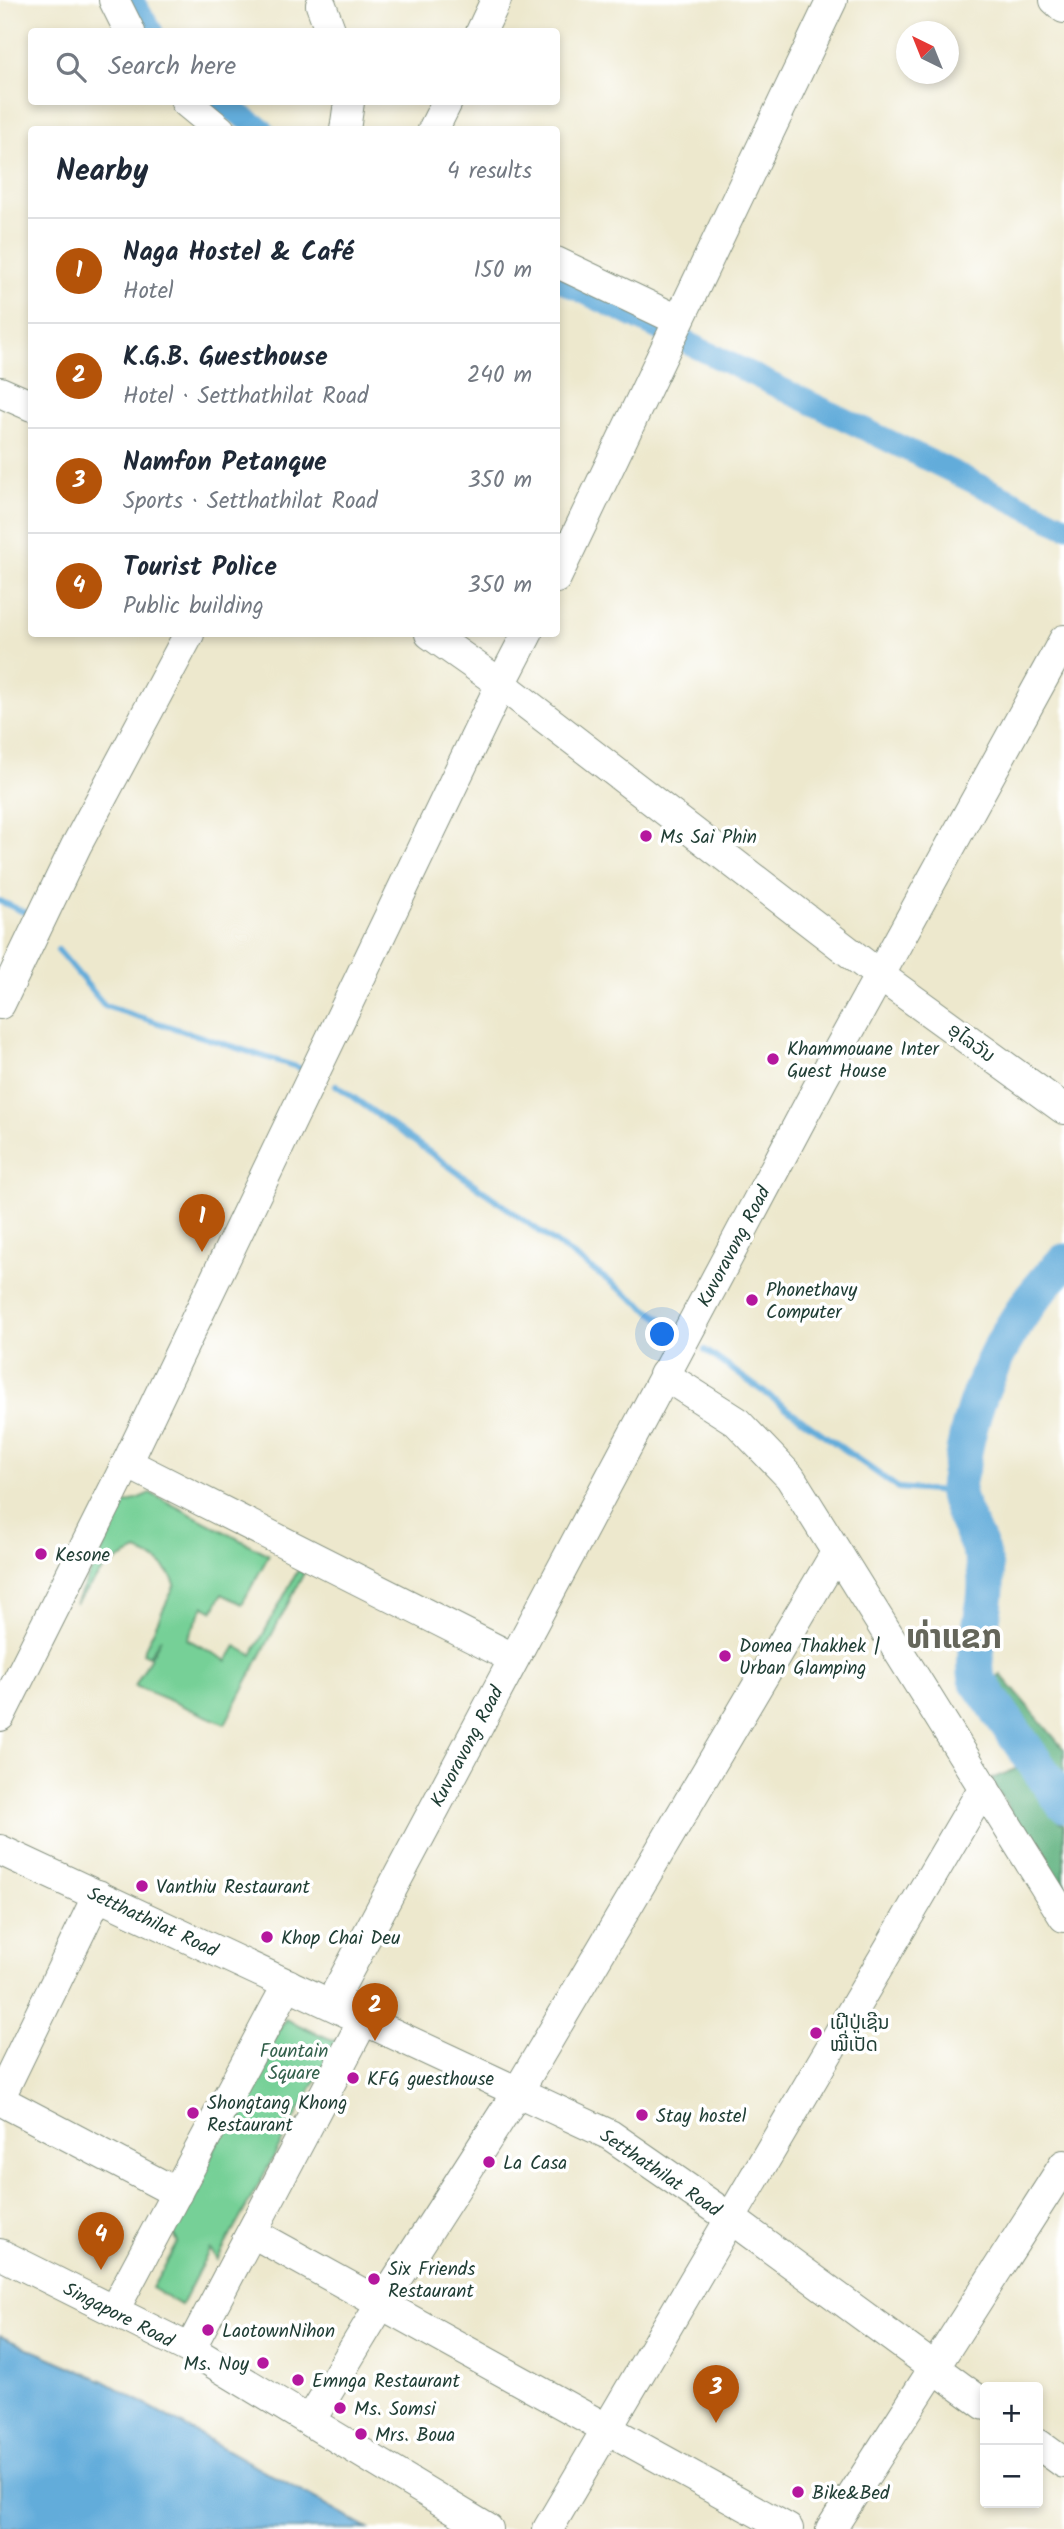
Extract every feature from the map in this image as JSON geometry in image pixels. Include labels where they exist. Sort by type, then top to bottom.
[{"type":"street","points":[[114,0],[128,28]]},
{"type":"street","points":[[483,28],[496,0]]},
{"type":"street","points":[[560,570],[832,0]]},
{"type":"street","points":[[1055,0],[1064,8]]},
{"type":"street","points":[[190,105],[215,126]]},
{"type":"street","points":[[346,126],[349,105]]},
{"type":"street","points":[[435,126],[446,105]]},
{"type":"street","points":[[560,264],[674,329]]},
{"type":"street","points":[[0,392],[28,405]]},
{"type":"street","points":[[0,1004],[76,846],[187,637]]},
{"type":"street","name":"ອຸໄລວັນ","points":[[434,637],[501,684],[879,975],[1064,1109]]},
{"type":"street","points":[[0,1716],[127,1463],[525,637]]},
{"type":"street","name":"Kuvoravong Road","points":[[331,2003],[879,975],[1064,640]]},
{"type":"street","points":[[664,1375],[736,1421],[790,1477],[1064,1917]]},
{"type":"street","points":[[127,1463],[513,1658]]},
{"type":"street","points":[[310,2421],[381,2304],[518,2091],[836,1553]]},
{"type":"street","points":[[548,2529],[984,1787]]},
{"type":"street","name":"Setthathilat Road","points":[[0,1850],[610,2135],[730,2218],[980,2401]]},
{"type":"street","points":[[98,1895],[0,2098],[177,2193]]},
{"type":"street","points":[[114,2310],[288,1984]]},
{"type":"street","points":[[190,2349],[364,2019]]},
{"type":"street","points":[[831,2529],[1064,2165]]},
{"type":"street","points":[[253,2233],[788,2529]]},
{"type":"street","name":"Singapore Road","points":[[0,2254],[190,2349],[488,2529]]},
{"type":"street","points":[[1039,2445],[1064,2463]]},
{"type":"green space","points":[[150,1493],[269,1555],[242,1604],[222,1594],[213,1611],[204,1606],[187,1639],[227,1661],[236,1646],[252,1655],[298,1570],[304,1573],[225,1724],[135,1686],[161,1638],[149,1656],[143,1653],[175,1584],[160,1563],[137,1551],[106,1566],[75,1604],[125,1504]]},
{"type":"green space","points":[[1001,1675],[1064,1749],[1064,1787],[989,1685]]},
{"type":"green space","points":[[1024,1766],[1058,1821],[1064,1824],[1064,1900],[991,1779]]},
{"type":"green space","name":"Fountain Square","points":[[285,2019],[337,2042],[217,2260],[210,2249],[181,2305],[152,2288],[178,2243],[171,2229]]},
{"type":"water","points":[[0,2336],[104,2381],[368,2529],[0,2529]]},
{"type":"waterway","points":[[132,0],[150,28]]},
{"type":"waterway","points":[[226,105],[257,126]]},
{"type":"waterway","points":[[560,281],[1064,526]]},
{"type":"waterway","points":[[0,901],[26,913]]},
{"type":"waterway","points":[[58,950],[105,1006],[300,1068]]},
{"type":"waterway","points":[[336,1085],[660,1318]]},
{"type":"waterway","points":[[1064,1262],[1027,1306],[997,1355],[975,1408],[957,1490],[985,1569],[985,1597],[976,1652],[977,1680],[1064,1804]]},
{"type":"waterway","points":[[705,1350],[898,1488],[957,1493]]},
{"type":"place","name":"Ms Sai Phin","points":[[646,836]]},
{"type":"place","name":"Khammouane Inter Guest House","points":[[773,1059]]},
{"type":"place","name":"Naga Hostel & Café","points":[[202,1252]]},
{"type":"place","name":"Phonethavy Computer","points":[[752,1300]]},
{"type":"place","name":"Kesone","points":[[41,1554]]},
{"type":"place","name":"Domea Thakhek | Urban Glamping","points":[[725,1656]]},
{"type":"place","name":"Vanthiu Restaurant","points":[[142,1886]]},
{"type":"place","name":"Khop Chai Deu","points":[[267,1937]]},
{"type":"place","name":"ເຝີປູ່ເຊີນ ໝີ່ເປັດ","points":[[816,2033]]},
{"type":"place","name":"K.G.B. Guesthouse","points":[[375,2041]]},
{"type":"place","name":"KFG guesthouse","points":[[353,2078]]},
{"type":"place","name":"Shongtang Khong Restaurant","points":[[193,2113]]},
{"type":"place","name":"Stay hostel","points":[[642,2115]]},
{"type":"place","name":"La Casa","points":[[489,2162]]},
{"type":"place","name":"Tourist Police","points":[[101,2270]]},
{"type":"place","name":"Six Friends Restaurant","points":[[374,2279]]},
{"type":"place","name":"LaotownNihon","points":[[208,2330]]},
{"type":"place","name":"Ms. Noy","points":[[263,2363]]},
{"type":"place","name":"Emnga Restaurant","points":[[298,2380]]},
{"type":"place","name":"Ms. Somsi","points":[[340,2408]]},
{"type":"place","name":"Namfon Petanque","points":[[716,2423]]},
{"type":"place","name":"Mrs. Boua","points":[[361,2434]]},
{"type":"place","name":"Bike&Bed","points":[[798,2492]]},
{"type":"district","name":"ທ່າແຂກ","points":[[954,1636]]}]
